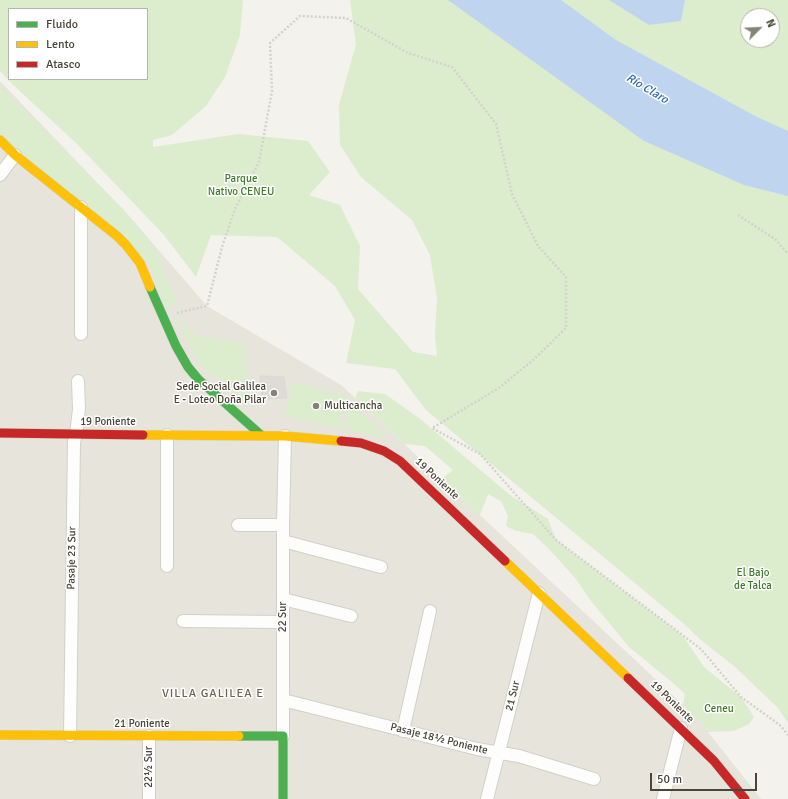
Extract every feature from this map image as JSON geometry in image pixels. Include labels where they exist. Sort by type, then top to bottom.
[{"type":"street","points":[[0,140],[15,155],[117,236],[133,253],[140,263],[176,346],[188,367],[198,379],[261,435]]},
{"type":"street","points":[[0,175],[15,155]]},
{"type":"street","points":[[81,208],[81,334]]},
{"type":"street","name":"Pasaje 23 Sur","points":[[70,736],[74,442],[79,409],[78,381]]},
{"type":"street","name":"19 Poniente","points":[[0,433],[261,435],[285,436],[373,446],[392,456],[407,468],[540,593],[714,761],[745,799]]},
{"type":"street","points":[[167,435],[167,566]]},
{"type":"street","name":"22 Sur","points":[[283,799],[283,525],[285,436]]},
{"type":"street","points":[[238,525],[283,525]]},
{"type":"street","points":[[283,541],[381,567]]},
{"type":"street","name":"21 Sur","points":[[487,799],[540,593]]},
{"type":"street","points":[[283,599],[351,616]]},
{"type":"street","points":[[403,731],[430,611]]},
{"type":"street","points":[[184,621],[283,622]]},
{"type":"street","name":"Pasaje 18½ Poniente","points":[[283,700],[477,750],[519,756],[594,779]]},
{"type":"street","points":[[663,799],[681,728]]},
{"type":"street","name":"21 Poniente","points":[[0,735],[284,736]]},
{"type":"street","name":"22½ Sur","points":[[149,736],[149,799]]},
{"type":"path","points":[[174,314],[207,306],[222,247],[235,209],[259,162],[272,91],[270,43],[295,20],[300,16],[346,18],[408,53],[452,67],[496,124],[512,194],[538,246],[566,277],[566,328],[533,360],[498,388],[432,428],[480,454],[556,540],[701,649],[741,697],[781,726],[788,735]]},
{"type":"path","points":[[738,215],[775,240],[788,254]]},
{"type":"shaded area","points":[[0,81],[129,216],[207,306],[341,385],[697,718],[761,799],[0,799]]},
{"type":"green space","points":[[0,0],[243,0],[240,35],[225,77],[206,106],[172,135],[153,140],[153,147],[238,134],[308,141],[330,172],[309,195],[340,205],[360,246],[358,289],[413,352],[437,356],[435,336],[437,299],[430,255],[412,220],[361,177],[340,145],[339,105],[356,44],[350,0],[788,0],[788,723],[778,708],[734,666],[702,641],[683,623],[426,410],[395,369],[346,363],[355,320],[335,286],[277,237],[211,235],[196,277],[164,235],[76,143],[8,80],[148,80],[148,8],[8,8],[8,80],[0,71]]},
{"type":"green space","points":[[0,85],[124,210],[149,239],[159,258],[176,301],[172,306],[166,306],[149,264],[0,135]]},
{"type":"green space","points":[[174,314],[195,336],[244,342],[252,408],[200,365]]},
{"type":"green space","name":"Multicancha","points":[[293,382],[347,396],[339,429],[284,415]]},
{"type":"green space","name":"Ceneu","points":[[358,391],[385,394],[419,418],[510,495],[548,519],[556,540],[683,636],[704,667],[741,697],[754,717],[749,724],[734,731],[708,732],[697,718],[683,705],[685,694],[629,647],[591,601],[576,579],[549,549],[533,534],[516,531],[506,526],[508,516],[501,501],[488,494],[480,515],[442,479],[453,470],[425,446],[404,444],[355,398]]},
{"type":"green space","points":[[349,401],[388,439],[344,429]]},
{"type":"water","name":"Río Claro","points":[[448,0],[561,0],[616,40],[757,117],[788,131],[788,196],[744,185],[644,141]]},
{"type":"water","points":[[609,0],[685,0],[681,21],[649,25]]},
{"type":"building","name":"Sede Social Galilea E - Loteo Doña Pilar","points":[[260,376],[284,377],[287,398],[262,399]]},
{"type":"traffic: fast","points":[[150,287],[176,346],[188,367],[198,379],[261,435]]},
{"type":"traffic: fast","points":[[239,736],[283,736],[283,799]]},
{"type":"traffic: slow","points":[[0,140],[15,155],[117,236],[140,263],[150,287]]},
{"type":"traffic: slow","points":[[143,435],[285,436],[341,441]]},
{"type":"traffic: slow","points":[[505,561],[628,678]]},
{"type":"traffic: slow","points":[[0,735],[239,736]]},
{"type":"traffic: jam","points":[[0,433],[143,435]]},
{"type":"traffic: jam","points":[[341,441],[361,443],[384,451],[400,461],[505,561]]},
{"type":"traffic: jam","points":[[628,678],[714,761],[745,799]]},
{"type":"place","name":"Sede Social Galilea E - Loteo Doña Pilar","points":[[274,393]]},
{"type":"place","name":"Multicancha","points":[[316,406]]},
{"type":"district","name":"VILLA GALILEA E","points":[[213,694]]},
{"type":"park label","name":"Parque Nativo CENEU","points":[[241,185]]},
{"type":"park label","name":"El Bajo de Talca","points":[[753,579]]}]
